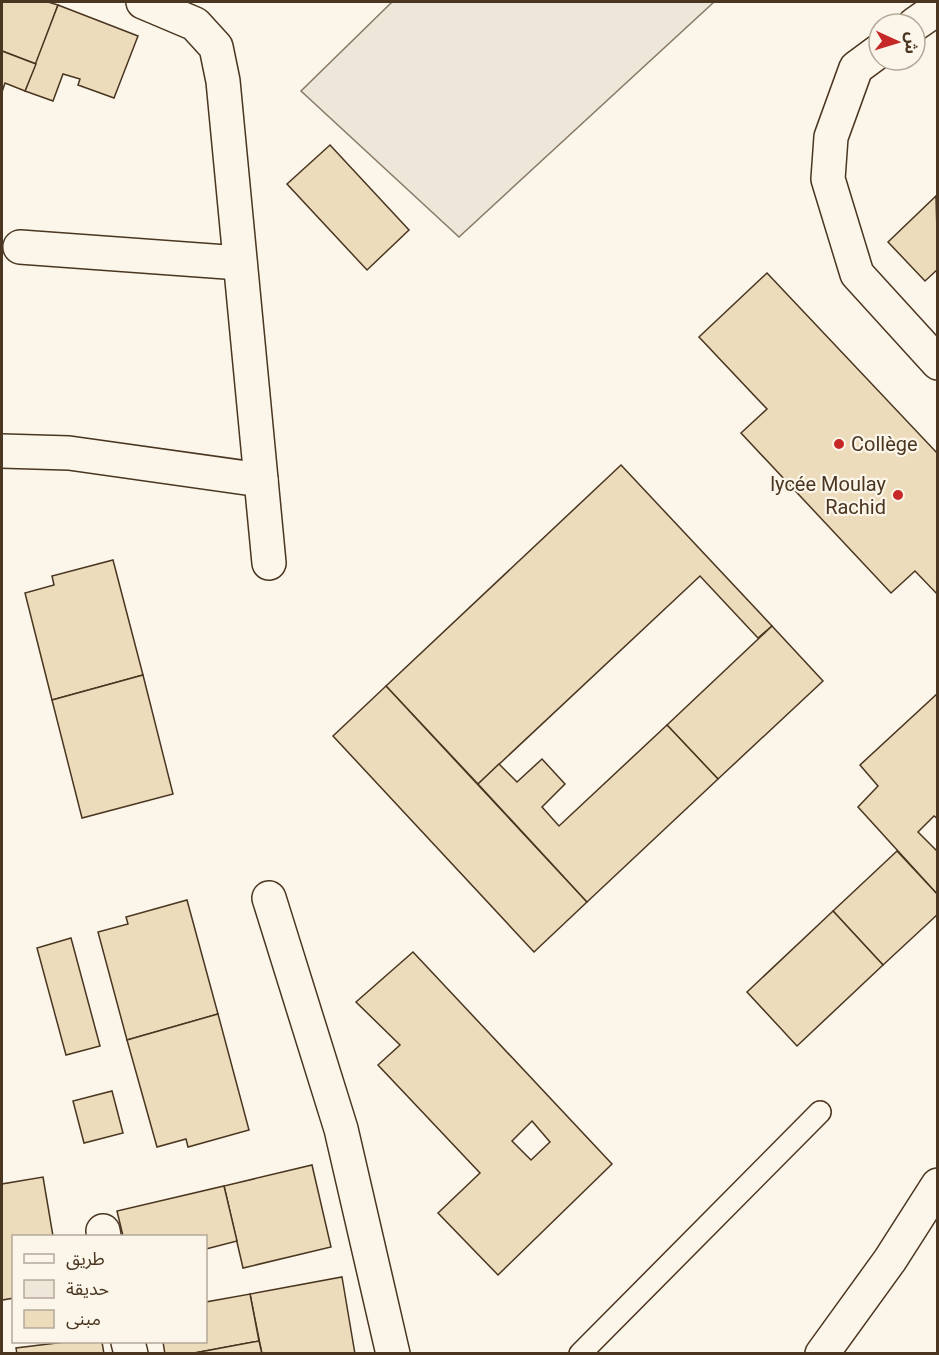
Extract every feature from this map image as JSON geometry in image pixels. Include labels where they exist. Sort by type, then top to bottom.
[{"type":"street","points":[[143,2],[195,24],[216,47],[223,81],[269,563]]},
{"type":"street","points":[[867,60],[856,68],[831,137],[828,179],[857,274],[938,363]]},
{"type":"street","points":[[20,247],[240,263]]},
{"type":"street","points":[[2,451],[69,453],[261,480]]},
{"type":"street","points":[[269,898],[341,1129],[393,1353]]},
{"type":"street","points":[[822,1353],[890,1260],[938,1185]]},
{"type":"lane","points":[[580,1353],[820,1112]]},
{"type":"green space","points":[[392,2],[714,2],[459,237],[301,91]]},
{"type":"building","points":[[2,2],[48,2],[58,5],[36,64],[2,51]]},
{"type":"building","points":[[58,5],[138,36],[114,98],[78,85],[80,79],[63,74],[53,101],[25,91]]},
{"type":"building","points":[[2,51],[36,64],[25,91],[5,83],[2,92]]},
{"type":"building","points":[[330,145],[409,230],[367,270],[287,184]]},
{"type":"building","points":[[936,196],[938,269],[925,281],[888,242]]},
{"type":"building","name":"Collège","points":[[767,273],[938,454],[938,595],[915,571],[891,593],[741,433],[767,409],[699,337]]},
{"type":"building","points":[[621,465],[772,626],[758,638],[700,576],[478,784],[386,686]]},
{"type":"building","points":[[113,560],[143,675],[52,700],[25,593],[54,585],[52,576]]},
{"type":"building","points":[[772,626],[823,681],[718,779],[667,725]]},
{"type":"building","points":[[143,675],[173,794],[82,818],[52,700]]},
{"type":"building","points":[[386,686],[587,902],[534,952],[333,736]]},
{"type":"building","points":[[938,693],[938,819],[934,816],[918,832],[938,852],[938,895],[858,807],[878,786],[860,765]]},
{"type":"building","points":[[667,725],[718,779],[587,902],[478,784],[499,764],[517,782],[542,759],[565,784],[542,807],[559,826]]},
{"type":"building","points":[[897,851],[938,895],[938,914],[883,965],[833,911]]},
{"type":"building","points":[[187,900],[218,1014],[127,1040],[98,932],[128,924],[126,917]]},
{"type":"building","points":[[833,911],[883,965],[797,1046],[747,992]]},
{"type":"building","points":[[71,938],[100,1046],[66,1055],[37,948]]},
{"type":"building","points":[[413,952],[612,1164],[498,1275],[438,1213],[480,1173],[378,1065],[400,1045],[356,1002]],"holes":[[[532,1121],[550,1142],[531,1160],[512,1141]]]},
{"type":"building","points":[[218,1014],[249,1130],[188,1147],[186,1139],[157,1147],[127,1040]]},
{"type":"building","points":[[112,1091],[123,1133],[84,1143],[73,1101]]},
{"type":"building","points":[[312,1165],[331,1247],[243,1268],[224,1186]]},
{"type":"building","points":[[43,1177],[53,1235],[12,1235],[12,1298],[2,1300],[2,1184]]},
{"type":"building","points":[[224,1186],[237,1241],[207,1249],[207,1235],[123,1235],[117,1211]]},
{"type":"building","points":[[342,1277],[355,1354],[262,1354],[250,1294]]},
{"type":"building","points":[[250,1294],[259,1341],[189,1354],[165,1354],[163,1343],[207,1343],[207,1302]]},
{"type":"building","points":[[259,1341],[262,1354],[189,1354],[237,1345]]},
{"type":"building","points":[[57,1343],[102,1343],[104,1354],[17,1354],[16,1348]]},
{"type":"place","name":"Collège","points":[[839,444]]},
{"type":"place","name":"lycée Moulay Rachid","points":[[898,495]]}]
